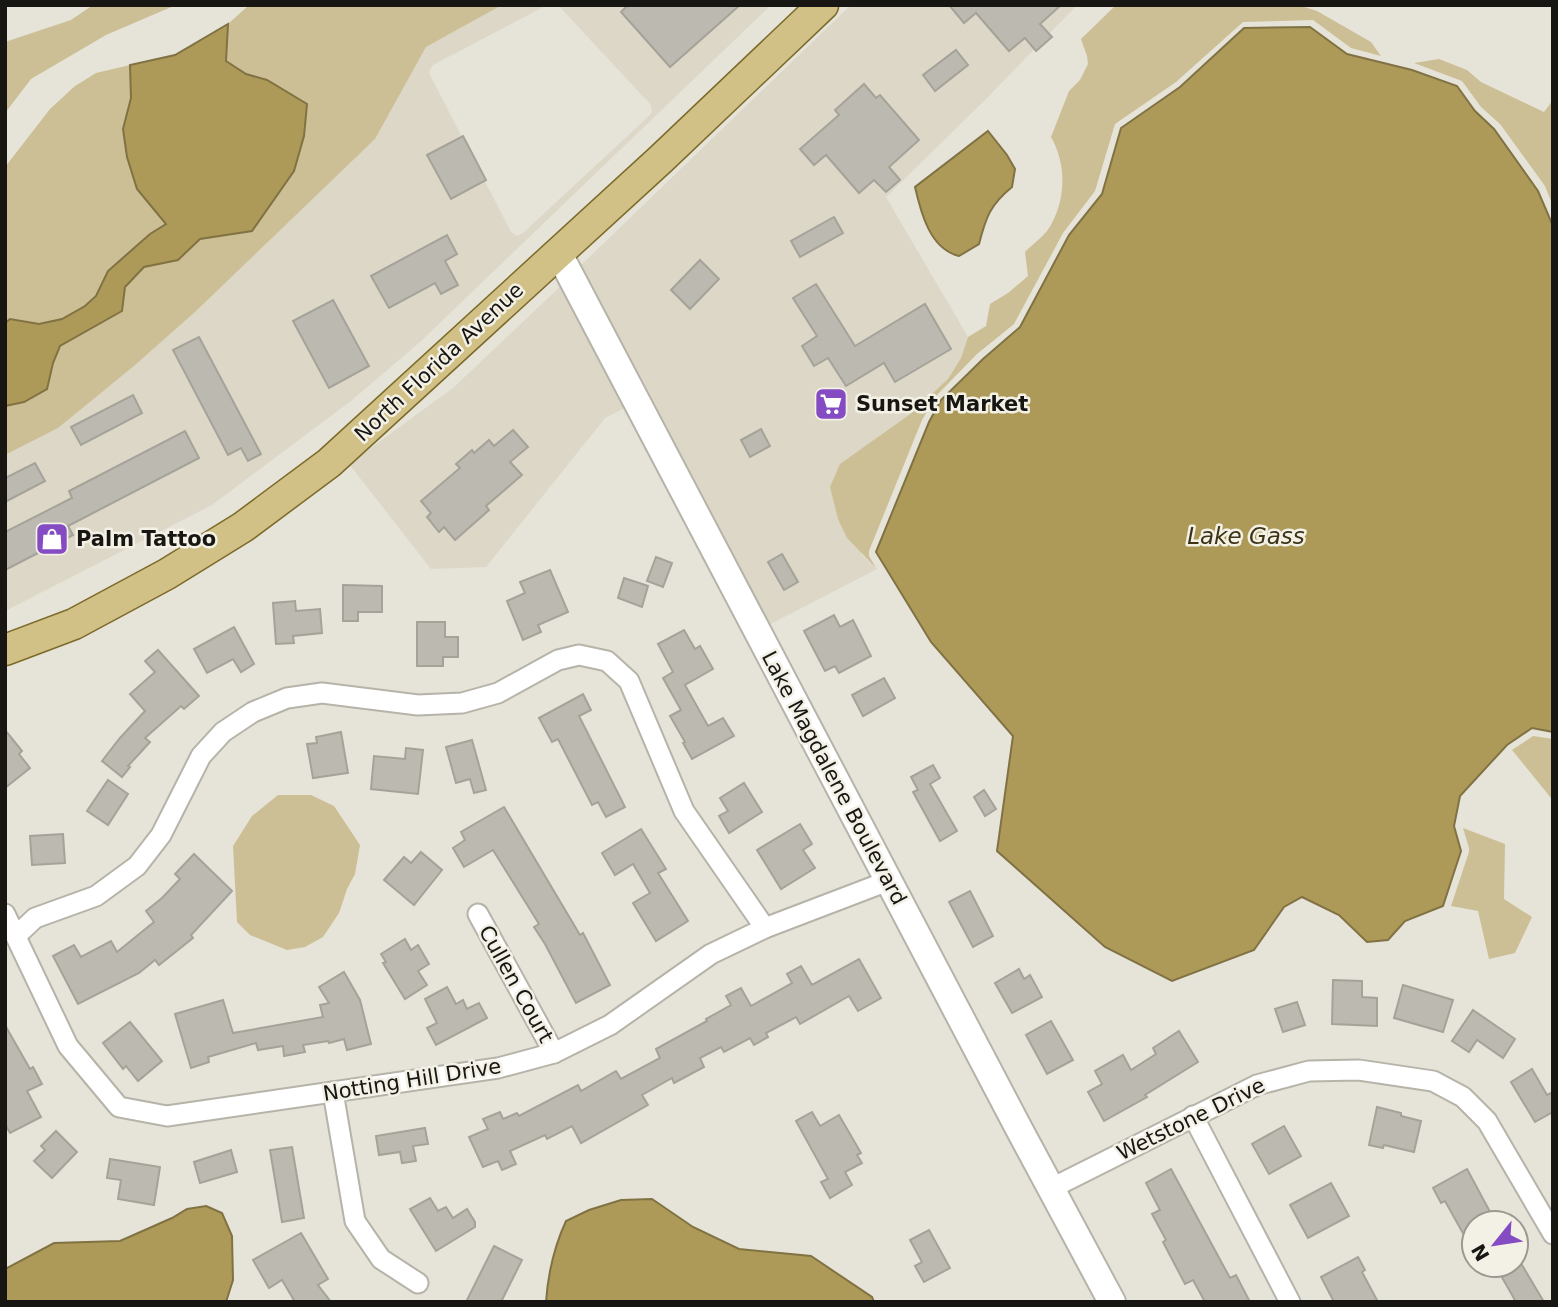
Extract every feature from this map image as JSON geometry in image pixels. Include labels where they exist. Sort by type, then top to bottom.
[{"type":"main road","name":"North Florida Avenue","points":[[5,650],[74,624],[167,574],[243,527],[329,463],[661,159],[823,5]]},
{"type":"street","name":"Lake Magdalene Boulevard","points":[[558,252],[1050,1189],[1112,1302]]},
{"type":"street","points":[[16,936],[34,918],[96,896],[137,866],[160,835],[201,756],[223,732],[253,712],[287,698],[322,693],[418,705],[462,704],[498,693],[558,660],[579,655],[607,662],[629,681],[684,811],[765,928]]},
{"type":"street","name":"Notting Hill Drive","points":[[5,914],[68,1046],[120,1107],[167,1116],[498,1068],[554,1053],[610,1026],[712,954],[765,928],[888,881]]},
{"type":"street","name":"Cullen Court","points":[[478,914],[554,1053]]},
{"type":"street","name":"Wetstone Drive","points":[[1050,1189],[1257,1085],[1309,1071],[1359,1070],[1433,1081],[1463,1097],[1487,1121],[1553,1234]]},
{"type":"street","points":[[332,1092],[355,1221],[382,1259],[418,1283]]},
{"type":"street","points":[[1193,1116],[1290,1302]]},
{"type":"shaded area","points":[[93,5],[176,5],[106,35],[31,79],[5,113],[5,42],[71,20]]},
{"type":"shaded area","points":[[249,5],[502,5],[426,47],[375,139],[196,311],[58,428],[5,455],[5,406],[24,402],[53,363],[60,346],[122,311],[125,287],[144,267],[178,260],[200,239],[252,230],[267,80],[246,74],[226,60],[228,24]]},
{"type":"shaded area","points":[[502,5],[547,5],[433,65],[429,71],[511,232],[517,236],[652,111],[651,105],[558,5],[771,5],[420,342],[351,401],[212,505],[5,611],[5,455],[58,428],[375,139],[426,47]]},
{"type":"shaded area","points":[[851,5],[1077,5],[886,197],[968,337],[961,358],[948,379],[909,415],[877,438],[861,554],[877,569],[765,627],[577,269]]},
{"type":"shaded area","points":[[1116,5],[1298,5],[1317,11],[1371,42],[1381,56],[1351,48],[1313,20],[1243,22],[1176,82],[1115,124],[1095,191],[1063,233],[1014,324],[977,354],[936,396],[922,420],[869,551],[876,568],[847,538],[838,519],[830,487],[840,464],[909,415],[948,379],[961,358],[968,337],[986,326],[990,304],[1028,276],[1025,252],[1050,227],[1060,202],[1062,169],[1051,137],[1069,91],[1080,80],[1088,64],[1081,39]]},
{"type":"shaded area","points":[[1439,59],[1467,70],[1481,82],[1544,112],[1553,100],[1553,206],[1545,186],[1500,124],[1481,107],[1462,81],[1414,63]]},
{"type":"shaded area","points":[[130,65],[131,98],[123,129],[137,189],[166,224],[150,234],[108,271],[96,296],[85,306],[62,319],[39,324],[11,319],[5,323],[5,167],[50,109],[75,86],[96,73]]},
{"type":"shaded area","points":[[564,283],[629,406],[605,418],[486,567],[431,569],[349,464],[453,388]]},
{"type":"shaded area","points":[[1533,736],[1553,739],[1553,822],[1551,798],[1512,750]]},
{"type":"shaded area","points":[[278,795],[311,795],[334,806],[360,845],[355,874],[339,913],[323,937],[305,947],[287,950],[250,935],[237,922],[233,846],[252,816]]},
{"type":"shaded area","points":[[1463,828],[1505,844],[1504,899],[1532,917],[1515,953],[1489,959],[1478,911],[1451,906],[1469,852]]},
{"type":"water","points":[[228,24],[226,61],[246,74],[267,80],[307,104],[304,136],[294,171],[252,231],[200,239],[178,260],[144,267],[125,287],[122,311],[60,346],[47,389],[24,402],[5,406],[5,323],[10,319],[39,324],[62,319],[85,306],[96,296],[108,271],[150,234],[166,224],[137,189],[127,157],[123,129],[131,98],[130,65],[175,55]]},
{"type":"water","name":"Lake Gass","points":[[1310,27],[1347,54],[1412,70],[1457,86],[1475,111],[1494,129],[1538,191],[1553,226],[1553,732],[1532,728],[1507,745],[1460,796],[1454,826],[1461,851],[1443,906],[1405,921],[1388,940],[1367,942],[1339,915],[1302,897],[1284,907],[1254,950],[1172,981],[1105,947],[997,851],[1013,736],[931,642],[876,552],[929,422],[941,400],[1020,327],[1069,235],[1102,194],[1121,128],[1180,87],[1244,28]]},
{"type":"water","points":[[988,131],[1015,169],[1012,187],[990,212],[979,244],[959,256],[941,246],[928,229],[915,187]]},
{"type":"water","points":[[652,1199],[693,1227],[739,1249],[811,1256],[872,1297],[874,1302],[546,1302],[552,1260],[566,1221],[621,1200]]},
{"type":"water","points":[[206,1206],[222,1213],[232,1236],[233,1280],[226,1302],[5,1302],[5,1269],[54,1243],[120,1241],[187,1209]]},
{"type":"building","points":[[628,5],[740,5],[670,67],[621,12]]},
{"type":"building","points":[[949,5],[1061,5],[1040,24],[1052,37],[1036,51],[1025,38],[1009,51],[976,13],[964,23]]},
{"type":"building","points":[[956,50],[968,65],[935,91],[923,75]]},
{"type":"building","points":[[864,84],[876,98],[880,95],[919,140],[889,167],[900,180],[886,192],[874,180],[859,193],[826,155],[814,165],[800,149],[839,115],[835,110]]},
{"type":"building","points":[[463,136],[486,180],[451,199],[427,155]]},
{"type":"building","points":[[834,217],[843,233],[800,257],[791,241]]},
{"type":"building","points":[[447,235],[457,254],[445,261],[458,285],[441,294],[435,283],[389,308],[371,276]]},
{"type":"building","points":[[700,260],[719,279],[690,309],[671,290]]},
{"type":"building","points":[[816,284],[855,346],[925,304],[951,349],[895,382],[884,363],[846,386],[828,358],[814,366],[802,346],[817,336],[793,298]]},
{"type":"building","points":[[333,300],[369,366],[329,388],[293,321]]},
{"type":"building","points":[[199,337],[261,454],[248,461],[241,448],[228,455],[173,350]]},
{"type":"building","points":[[133,395],[142,413],[81,445],[71,427]]},
{"type":"building","points":[[761,429],[770,446],[750,457],[741,440]]},
{"type":"building","points":[[513,430],[528,447],[510,462],[522,475],[486,506],[489,510],[455,540],[444,527],[439,532],[427,517],[431,513],[421,501],[460,468],[456,464],[472,450],[474,453],[489,440],[494,446]]},
{"type":"building","points":[[185,431],[199,458],[68,526],[73,535],[5,570],[5,532],[72,498],[69,491]]},
{"type":"building","points":[[35,463],[45,481],[5,502],[5,478]]},
{"type":"building","points":[[782,554],[798,582],[784,590],[768,562]]},
{"type":"building","points":[[656,557],[672,563],[663,587],[647,581]]},
{"type":"building","points":[[550,570],[568,612],[538,625],[541,632],[523,640],[507,601],[525,593],[520,582]]},
{"type":"building","points":[[624,578],[648,586],[642,607],[618,598]]},
{"type":"building","points":[[343,585],[382,586],[382,612],[358,612],[358,621],[343,621]]},
{"type":"building","points":[[295,601],[296,611],[320,609],[322,633],[293,636],[294,643],[276,644],[273,603]]},
{"type":"building","points":[[834,615],[840,627],[853,620],[871,656],[839,673],[835,666],[825,671],[804,631]]},
{"type":"building","points":[[417,622],[445,622],[445,637],[458,637],[458,657],[443,657],[443,666],[417,666]]},
{"type":"building","points":[[234,627],[254,664],[241,672],[233,659],[207,673],[194,649]]},
{"type":"building","points":[[684,630],[695,649],[700,646],[713,669],[685,685],[708,726],[723,718],[734,736],[692,759],[670,716],[681,710],[663,678],[673,672],[658,644]]},
{"type":"building","points":[[158,650],[199,696],[184,709],[181,706],[145,738],[150,742],[128,766],[130,767],[122,777],[102,761],[145,711],[130,694],[155,672],[145,661]]},
{"type":"building","points":[[884,678],[895,698],[863,716],[852,695]]},
{"type":"building","points":[[583,694],[591,710],[579,716],[625,807],[606,817],[598,802],[592,805],[558,739],[552,742],[539,718]]},
{"type":"building","points":[[5,730],[22,751],[19,754],[30,768],[5,788]]},
{"type":"building","points":[[341,732],[348,773],[313,778],[307,744],[317,743],[316,737]]},
{"type":"building","points":[[472,740],[486,790],[474,793],[470,779],[456,783],[446,747]]},
{"type":"building","points":[[406,748],[423,750],[418,794],[371,789],[374,756],[405,759]]},
{"type":"building","points":[[933,765],[940,778],[930,784],[957,831],[940,841],[913,792],[918,790],[911,777]]},
{"type":"building","points":[[108,780],[128,794],[108,825],[87,811]]},
{"type":"building","points":[[744,783],[762,812],[729,833],[719,816],[728,811],[720,798]]},
{"type":"building","points":[[984,790],[996,809],[985,816],[974,797]]},
{"type":"building","points":[[504,807],[580,935],[583,933],[610,985],[576,1003],[534,927],[539,924],[493,850],[464,867],[453,848],[465,840],[461,832]]},
{"type":"building","points":[[800,824],[812,844],[803,850],[815,868],[781,889],[757,850]]},
{"type":"building","points":[[641,829],[666,869],[658,873],[688,921],[656,941],[633,903],[650,893],[633,864],[615,875],[602,853]]},
{"type":"building","points":[[63,834],[65,863],[32,865],[30,836]]},
{"type":"building","points":[[421,852],[442,870],[414,905],[384,880],[404,857],[411,863]]},
{"type":"building","points":[[194,854],[232,891],[191,935],[193,938],[159,965],[155,960],[139,973],[78,1004],[53,956],[74,945],[81,957],[111,941],[117,952],[154,922],[146,911],[180,879],[175,874]]},
{"type":"building","points":[[970,891],[993,936],[973,947],[949,902]]},
{"type":"building","points":[[405,939],[411,950],[418,945],[429,964],[418,971],[427,985],[405,999],[383,963],[386,962],[381,954]]},
{"type":"building","points":[[859,959],[881,998],[858,1011],[849,996],[800,1024],[796,1017],[766,1033],[768,1037],[754,1045],[750,1038],[724,1052],[721,1047],[700,1058],[704,1067],[674,1083],[672,1078],[642,1095],[648,1105],[581,1143],[572,1126],[547,1139],[545,1135],[510,1151],[516,1164],[502,1170],[498,1161],[483,1167],[469,1137],[488,1129],[483,1119],[500,1112],[503,1119],[517,1113],[519,1116],[578,1085],[581,1091],[616,1071],[621,1079],[660,1058],[656,1049],[731,1005],[726,996],[741,988],[751,1006],[792,983],[787,974],[801,966],[812,985]]},
{"type":"building","points":[[1019,969],[1024,979],[1030,975],[1042,997],[1012,1013],[995,983]]},
{"type":"building","points":[[344,972],[360,1000],[371,1044],[347,1050],[344,1039],[329,1043],[328,1041],[303,1045],[305,1052],[284,1056],[283,1046],[258,1050],[256,1043],[208,1057],[209,1062],[191,1068],[175,1014],[223,1000],[233,1033],[323,1017],[320,1005],[329,1003],[319,987]]},
{"type":"building","points":[[1333,980],[1362,981],[1362,997],[1377,998],[1377,1026],[1332,1024]]},
{"type":"building","points":[[1403,985],[1453,1000],[1443,1032],[1394,1018]]},
{"type":"building","points":[[447,987],[456,1004],[463,1000],[467,1009],[479,1003],[487,1018],[436,1045],[427,1028],[437,1023],[425,999]]},
{"type":"building","points":[[1297,1002],[1305,1025],[1283,1032],[1275,1009]]},
{"type":"building","points":[[1473,1010],[1515,1039],[1503,1058],[1477,1040],[1469,1052],[1452,1041]]},
{"type":"building","points":[[1051,1021],[1073,1060],[1047,1074],[1026,1035]]},
{"type":"building","points":[[130,1022],[162,1061],[138,1081],[126,1066],[123,1069],[103,1043]]},
{"type":"building","points":[[5,1025],[30,1069],[33,1067],[42,1084],[27,1091],[41,1117],[10,1133],[5,1124]]},
{"type":"building","points":[[1179,1031],[1198,1062],[1145,1095],[1147,1097],[1104,1121],[1088,1092],[1102,1084],[1095,1071],[1123,1055],[1131,1070],[1156,1054],[1153,1048]]},
{"type":"building","points":[[1532,1069],[1547,1095],[1553,1092],[1553,1112],[1535,1122],[1511,1082]]},
{"type":"building","points":[[1377,1107],[1421,1121],[1414,1152],[1384,1145],[1383,1148],[1369,1145]]},
{"type":"building","points":[[812,1112],[820,1126],[839,1115],[861,1153],[857,1155],[862,1163],[845,1172],[852,1185],[830,1198],[821,1182],[828,1179],[796,1121]]},
{"type":"building","points":[[1284,1126],[1301,1156],[1269,1174],[1252,1144]]},
{"type":"building","points":[[425,1128],[428,1144],[413,1146],[416,1161],[402,1163],[400,1152],[379,1155],[376,1136]]},
{"type":"building","points":[[56,1131],[77,1152],[52,1178],[34,1161],[45,1150],[41,1146]]},
{"type":"building","points":[[292,1147],[304,1218],[282,1222],[270,1150]]},
{"type":"building","points":[[231,1150],[237,1172],[200,1183],[194,1162]]},
{"type":"building","points":[[110,1159],[160,1167],[154,1205],[118,1199],[121,1180],[107,1178]]},
{"type":"building","points":[[1171,1169],[1230,1278],[1236,1275],[1250,1302],[1205,1302],[1193,1280],[1185,1284],[1152,1214],[1160,1210],[1146,1183]]},
{"type":"building","points":[[1467,1169],[1488,1209],[1460,1209],[1460,1228],[1445,1201],[1441,1203],[1433,1188]]},
{"type":"building","points":[[1331,1183],[1349,1216],[1308,1238],[1290,1205]]},
{"type":"building","points":[[430,1198],[438,1211],[446,1207],[453,1218],[467,1209],[475,1227],[436,1251],[410,1209]]},
{"type":"building","points":[[929,1230],[950,1268],[924,1282],[915,1266],[922,1262],[910,1240]]},
{"type":"building","points":[[301,1233],[328,1279],[318,1285],[331,1302],[295,1302],[282,1280],[269,1288],[253,1260]]},
{"type":"building","points":[[494,1246],[522,1260],[501,1302],[466,1302]]},
{"type":"building","points":[[1358,1257],[1365,1270],[1362,1272],[1378,1302],[1334,1302],[1321,1277]]},
{"type":"building","points":[[1530,1278],[1544,1302],[1516,1302],[1503,1279]]},
{"type":"place","name":"Sunset Market","points":[[831,404]]},
{"type":"place","name":"Palm Tattoo","points":[[52,539]]}]
